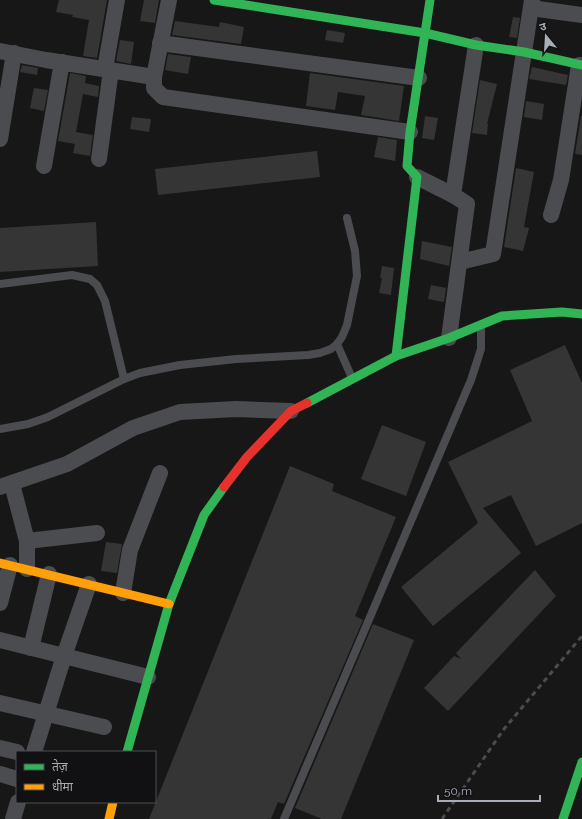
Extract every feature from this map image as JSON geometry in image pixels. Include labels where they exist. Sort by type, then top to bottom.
[{"type":"street","points":[[99,159],[117,0]]},
{"type":"street","points":[[169,0],[154,77],[154,88],[163,97],[410,132]]},
{"type":"street","points":[[214,0],[425,32],[476,45],[524,52],[581,65],[576,116],[561,180],[550,215]]},
{"type":"street","points":[[430,0],[410,132],[407,166],[417,177],[453,195],[467,204],[449,338]]},
{"type":"street","points":[[460,262],[493,254],[531,4],[582,15]]},
{"type":"street","points":[[160,43],[419,78]]},
{"type":"street","points":[[453,195],[476,45]]},
{"type":"street","points":[[0,139],[7,52],[154,77]]},
{"type":"street","points":[[44,166],[62,62]]},
{"type":"street","points":[[396,356],[417,177]]},
{"type":"street","points":[[127,751],[169,604],[204,515],[247,457],[292,411],[396,356],[449,338],[502,316],[562,312],[582,314]]},
{"type":"street","points":[[27,569],[27,541],[6,486],[67,464],[133,428],[180,412],[236,409],[292,411]]},
{"type":"street","points":[[123,593],[130,550],[160,474]]},
{"type":"street","points":[[27,541],[97,533]]},
{"type":"street","points":[[0,603],[5,564],[169,604]]},
{"type":"street","points":[[31,648],[49,574]]},
{"type":"street","points":[[34,751],[64,656],[90,584]]},
{"type":"street","points":[[0,640],[148,677]]},
{"type":"street","points":[[0,703],[104,727]]},
{"type":"street","points":[[0,748],[16,752]]},
{"type":"street","points":[[563,819],[582,762]]},
{"type":"street","points":[[0,774],[16,779]]},
{"type":"street","points":[[13,819],[18,803]]},
{"type":"street","points":[[109,819],[114,803]]},
{"type":"lane","points":[[0,429],[28,424],[48,417],[124,379],[140,373],[180,365],[320,353],[331,349],[342,337],[347,325],[357,276],[355,251],[347,218]]},
{"type":"lane","points":[[0,284],[72,275],[90,279],[97,285],[105,301],[124,379]]},
{"type":"lane","points":[[284,819],[471,380],[480,349],[481,325]]},
{"type":"lane","points":[[337,344],[352,379]]},
{"type":"building","points":[[59,0],[107,0],[97,58],[83,56],[89,20],[56,12]]},
{"type":"building","points":[[144,0],[159,0],[155,23],[140,21]]},
{"type":"building","points":[[513,17],[520,18],[517,38],[509,37]]},
{"type":"building","points":[[175,21],[219,27],[220,22],[244,27],[241,44],[172,35]]},
{"type":"building","points":[[327,30],[345,33],[343,43],[325,40]]},
{"type":"building","points":[[120,40],[134,42],[131,64],[116,61]]},
{"type":"building","points":[[168,54],[191,57],[188,74],[165,70]]},
{"type":"building","points":[[22,65],[38,68],[37,75],[20,72]]},
{"type":"building","points":[[532,67],[568,75],[566,85],[529,79]]},
{"type":"building","points":[[70,73],[86,76],[85,83],[99,86],[98,97],[83,94],[76,132],[93,135],[90,156],[73,153],[75,144],[58,141]]},
{"type":"building","points":[[310,73],[404,86],[399,121],[361,115],[365,96],[338,92],[335,110],[306,106]]},
{"type":"building","points":[[480,80],[497,84],[487,124],[487,135],[472,133]]},
{"type":"building","points":[[34,88],[48,90],[44,111],[30,108]]},
{"type":"building","points":[[526,101],[544,104],[542,120],[524,117]]},
{"type":"building","points":[[425,116],[438,118],[434,140],[422,138]]},
{"type":"building","points":[[582,116],[582,155],[575,154]]},
{"type":"building","points":[[132,117],[151,119],[149,132],[130,129]]},
{"type":"building","points":[[378,137],[397,140],[395,161],[374,157]]},
{"type":"building","points":[[317,151],[320,177],[158,195],[155,169]]},
{"type":"building","points":[[516,168],[534,172],[524,227],[529,228],[523,251],[504,247]]},
{"type":"building","points":[[96,222],[98,266],[0,272],[0,228]]},
{"type":"building","points":[[422,241],[452,247],[449,266],[420,259]]},
{"type":"building","points":[[382,266],[394,268],[391,295],[379,293],[382,278],[380,278]]},
{"type":"building","points":[[431,285],[446,288],[444,302],[428,299]]},
{"type":"building","points":[[565,345],[582,383],[582,523],[536,546],[511,495],[483,508],[521,553],[433,626],[401,587],[478,523],[448,462],[532,421],[510,370]]},
{"type":"building","points":[[382,425],[426,442],[406,496],[361,479]]},
{"type":"building","points":[[290,466],[334,484],[332,491],[396,517],[355,616],[363,620],[284,804],[278,802],[271,819],[149,819]]},
{"type":"building","points":[[106,542],[122,544],[117,573],[101,571]]},
{"type":"building","points":[[535,570],[556,596],[448,711],[424,688],[454,656],[461,659],[456,653]]},
{"type":"building","points":[[373,624],[414,640],[341,819],[322,819],[295,808]]},
{"type":"railway","points":[[442,819],[504,729],[582,636]]},
{"type":"traffic: fast","points":[[214,0],[425,33],[476,45],[524,52],[582,65]]},
{"type":"traffic: fast","points":[[396,356],[417,177],[407,166],[410,132],[430,0]]},
{"type":"traffic: fast","points":[[307,403],[396,356],[449,338],[502,316],[562,312],[582,314]]},
{"type":"traffic: fast","points":[[127,751],[169,604],[204,515],[224,487]]},
{"type":"traffic: fast","points":[[563,819],[582,762]]},
{"type":"traffic: slow","points":[[0,563],[169,604]]},
{"type":"traffic: slow","points":[[109,819],[113,803]]},
{"type":"traffic: jam","points":[[224,487],[247,457],[291,411],[307,403]]}]
